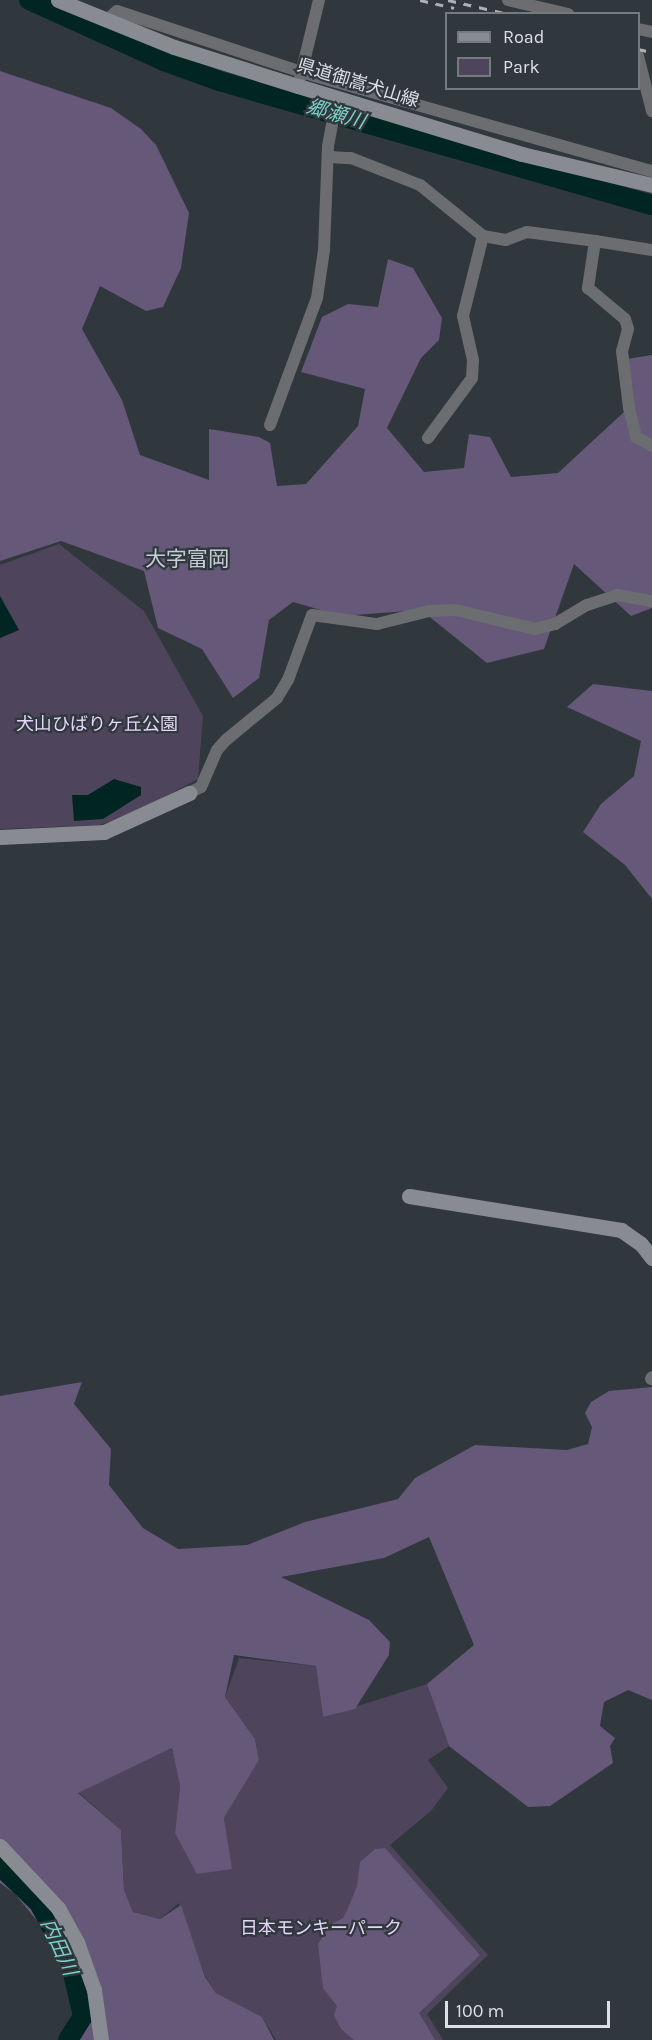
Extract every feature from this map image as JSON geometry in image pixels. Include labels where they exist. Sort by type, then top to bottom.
[{"type":"main road","name":"県道御嵩犬山線","points":[[58,0],[174,47],[300,79],[336,101],[522,154],[652,185]]},
{"type":"main road","points":[[0,837],[104,832],[189,793]]},
{"type":"main road","points":[[409,1196],[621,1230],[641,1244],[652,1258]]},
{"type":"main road","points":[[0,1846],[58,1908],[77,1942],[94,1990],[101,2040]]},
{"type":"street","points":[[319,0],[300,79],[652,171]]},
{"type":"street","points":[[508,0],[559,12]]},
{"type":"street","points":[[640,60],[652,111]]},
{"type":"street","points":[[270,425],[317,298],[330,124],[336,101]]},
{"type":"street","points":[[329,157],[351,158],[403,176],[444,202],[483,236],[506,240],[527,232],[652,250]]},
{"type":"street","points":[[428,438],[472,378],[473,360],[463,316],[483,236]]},
{"type":"street","points":[[594,241],[588,288],[625,319],[628,329],[622,351],[629,408],[636,437],[652,446]]},
{"type":"street","points":[[189,793],[201,787],[217,750],[226,740],[277,698],[288,680],[312,615],[377,624],[429,611],[456,610],[535,629],[555,624],[587,605],[617,595],[652,601]]},
{"type":"green space","name":"犬山ひばりヶ丘公園","points":[[59,544],[144,611],[203,716],[198,779],[133,814],[99,825],[0,829],[0,565]]},
{"type":"green space","name":"日本モンキーパーク","points":[[239,1658],[316,1666],[323,1717],[427,1684],[449,1746],[428,1760],[448,1788],[431,1811],[390,1845],[488,1955],[427,2014],[443,2040],[276,2040],[262,2017],[216,1993],[205,1976],[179,1903],[160,1919],[133,1912],[124,1890],[121,1830],[78,1792],[172,1748],[180,1786],[175,1833],[231,1869],[224,1818],[259,1760],[255,1739],[225,1697]]},
{"type":"shaded area","points":[[0,71],[111,108],[141,129],[156,145],[189,213],[181,268],[163,307],[146,311],[100,286],[82,329],[122,400],[140,455],[209,480],[209,429],[259,437],[270,443],[277,486],[306,484],[358,426],[365,389],[301,372],[322,317],[348,304],[378,307],[388,259],[413,268],[442,318],[439,340],[421,358],[387,428],[424,472],[464,468],[469,434],[490,437],[511,477],[558,473],[625,411],[620,360],[652,355],[652,608],[631,616],[574,564],[544,649],[487,663],[421,610],[341,616],[293,602],[269,620],[259,678],[233,698],[202,649],[158,628],[144,571],[61,541],[0,561]]},
{"type":"shaded area","points":[[0,596],[19,630],[0,638]]},
{"type":"shaded area","points":[[593,684],[652,691],[652,899],[625,865],[583,832],[601,804],[634,776],[641,741],[567,707]]},
{"type":"shaded area","points":[[114,779],[141,787],[141,795],[103,819],[74,821],[72,795],[88,795]]},
{"type":"shaded area","points":[[82,1382],[74,1404],[111,1449],[109,1485],[143,1528],[178,1549],[247,1545],[305,1522],[398,1499],[415,1478],[475,1445],[567,1450],[588,1444],[592,1427],[585,1413],[591,1402],[609,1391],[652,1387],[652,1700],[628,1690],[604,1702],[600,1726],[615,1738],[610,1746],[613,1763],[550,1806],[528,1807],[449,1746],[427,1684],[474,1645],[429,1537],[384,1558],[281,1577],[369,1620],[390,1642],[389,1655],[355,1709],[323,1717],[316,1666],[234,1655],[225,1697],[255,1739],[259,1760],[224,1818],[232,1869],[197,1874],[175,1833],[180,1786],[172,1748],[78,1793],[121,1830],[124,1890],[133,1912],[160,1919],[181,1905],[205,1977],[216,1993],[262,2017],[274,2040],[73,2040],[78,1999],[68,1959],[15,1894],[0,1883],[0,1396]]},
{"type":"shaded area","points":[[385,1848],[480,1955],[419,2013],[435,2040],[354,2040],[341,2029],[334,2015],[337,2006],[323,1988],[318,1944],[330,1925],[343,1918],[357,1886],[360,1862],[375,1849]]},
{"type":"waterway","name":"郷瀬川","points":[[29,0],[164,61],[219,81],[652,205]]},
{"type":"waterway","name":"内田川","points":[[0,1866],[39,1903],[70,1961],[83,2016],[68,2040]]},
{"type":"railway","points":[[420,0],[454,8]]},
{"type":"railway","points":[[448,0],[499,12]]},
{"type":"railway","points":[[640,49],[652,52]]},
{"type":"district","name":"大字富岡","points":[[187,559]]}]
